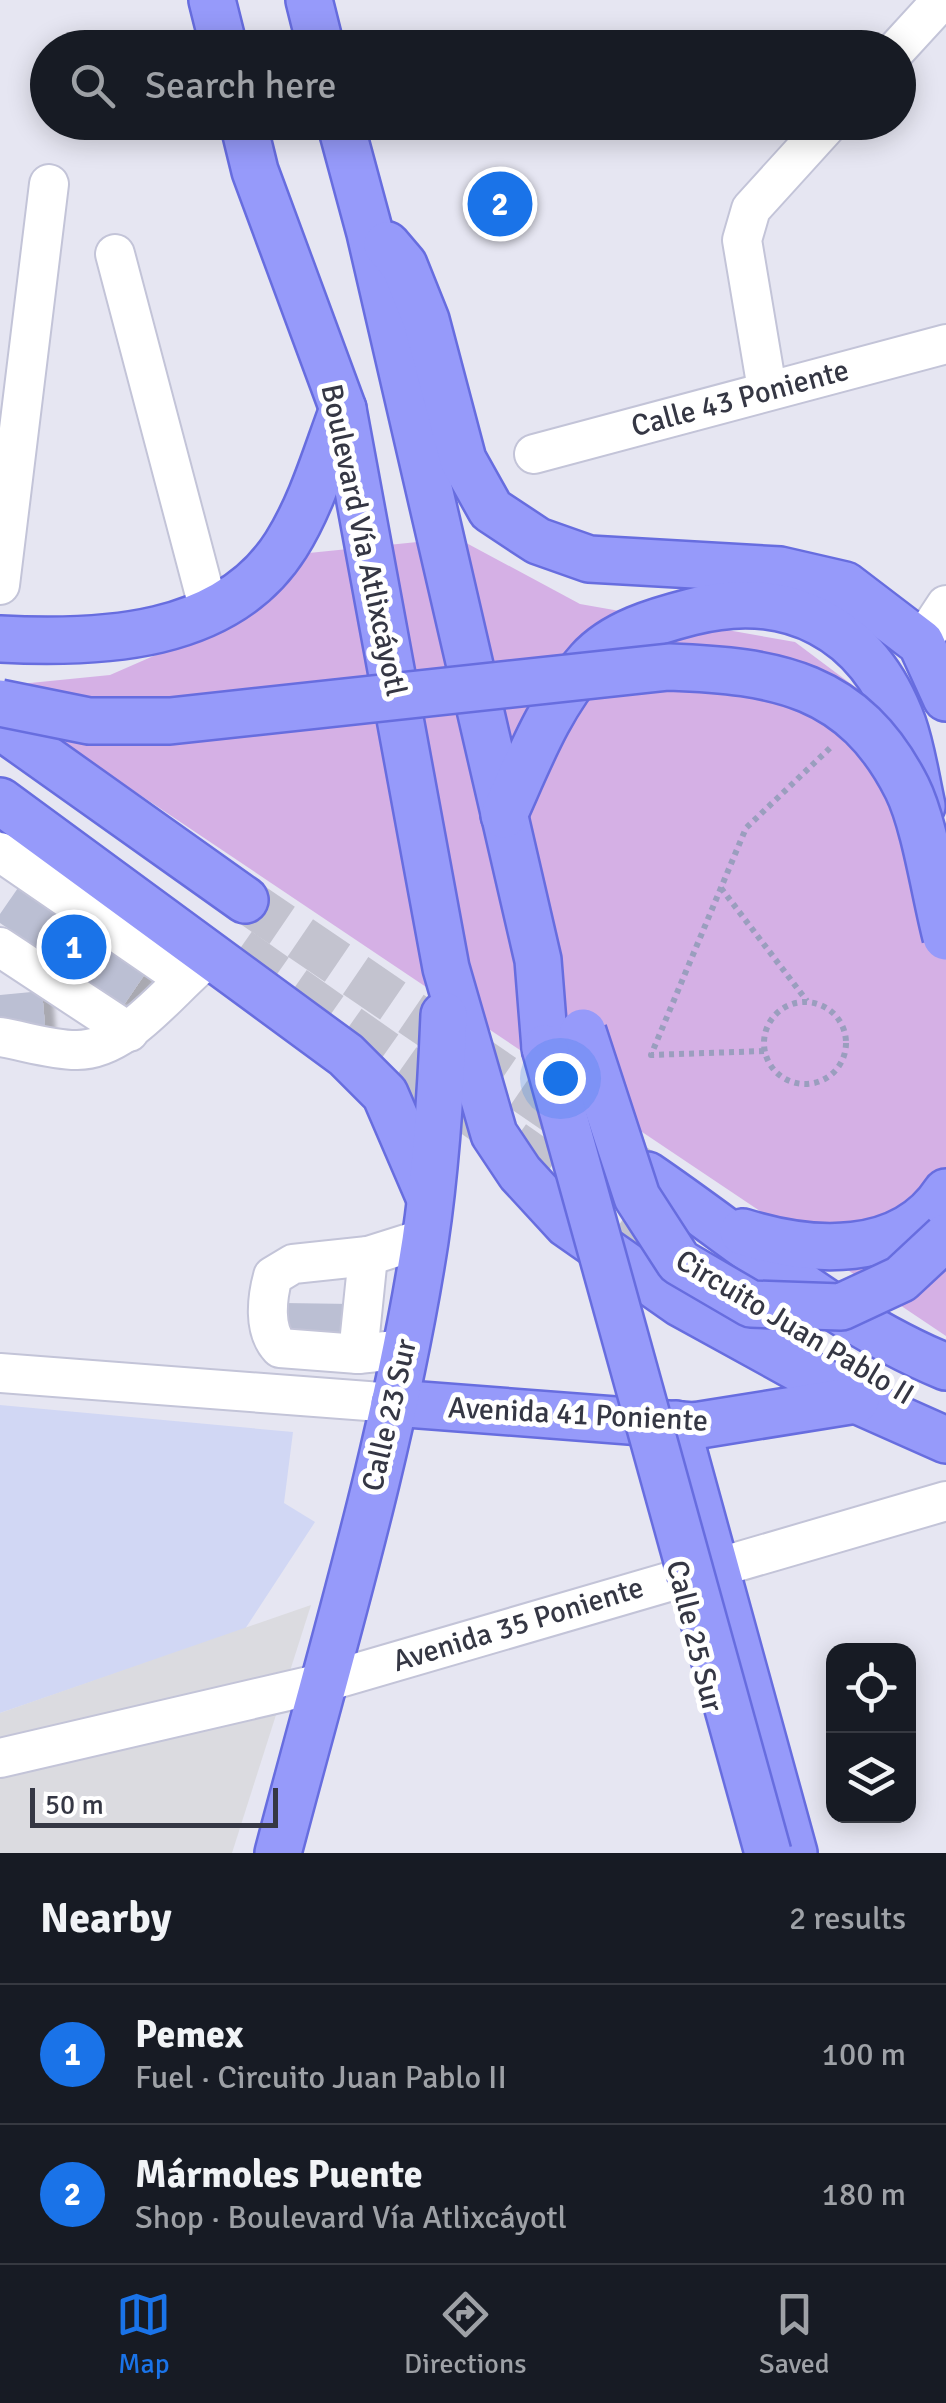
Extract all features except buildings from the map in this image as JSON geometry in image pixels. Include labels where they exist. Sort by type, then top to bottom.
[{"type":"main road","points":[[212,0],[220,30]]},
{"type":"main road","points":[[309,0],[316,30]]},
{"type":"main road","name":"Boulevard Vía Atlixcáyotl","points":[[247,140],[255,172],[343,409],[446,968]]},
{"type":"main road","points":[[344,140],[370,232],[538,960],[564,1040],[768,1853]]},
{"type":"main road","points":[[370,232],[392,248],[404,264],[438,352],[464,460],[491,510],[538,541],[588,559],[780,570],[845,585],[921,643],[946,698]]},
{"type":"main road","points":[[0,639],[120,638],[210,614],[259,577],[286,546],[343,409]]},
{"type":"main road","points":[[504,815],[546,721],[590,659],[645,624],[712,607],[785,605],[828,625],[888,692],[903,726],[946,905]]},
{"type":"main road","points":[[0,703],[89,722],[170,722],[669,667],[744,670],[816,689],[872,733],[908,790],[946,937]]},
{"type":"main road","points":[[0,726],[215,943],[346,1055],[384,1094],[427,1217]]},
{"type":"main road","points":[[4,830],[215,943]]},
{"type":"main road","points":[[446,968],[478,1090],[494,1134],[520,1173],[567,1224],[680,1303],[856,1400],[946,1440]]},
{"type":"main road","name":"Calle 23 Sur","points":[[278,1853],[406,1349],[440,1108],[446,968]]},
{"type":"main road","points":[[564,1040],[636,1198],[679,1262],[751,1304],[842,1308],[901,1279],[946,1238]]},
{"type":"main road","name":"Circuito Juan Pablo II","points":[[647,1175],[815,1295],[908,1352],[946,1367]]},
{"type":"main road","points":[[720,1224],[790,1246],[838,1248],[896,1235],[946,1192]]},
{"type":"main road","name":"Circuito Juan Pablo II","points":[[646,1236],[862,1373],[946,1414]]},
{"type":"main road","name":"Avenida 41 Poniente","points":[[394,1403],[694,1426],[856,1400]]},
{"type":"main road","name":"Calle 25 Sur","points":[[656,1423],[697,1571],[794,1853]]},
{"type":"main road","name":"Calle 25 Sur","points":[[697,1571],[750,1853]]},
{"type":"street","points":[[914,30],[942,0]]},
{"type":"street","points":[[767,389],[742,240],[750,209],[813,140]]},
{"type":"street","points":[[0,585],[49,184]]},
{"type":"street","points":[[115,254],[210,614]]},
{"type":"street","name":"Calle 43 Poniente","points":[[534,454],[946,344]]},
{"type":"street","points":[[921,643],[946,604]]},
{"type":"street","points":[[0,1037],[77,1050],[105,1046],[129,1032],[215,943]]},
{"type":"street","points":[[0,947],[129,1032]]},
{"type":"street","points":[[406,1349],[358,1354],[280,1348],[271,1338],[268,1326],[270,1287],[273,1276],[292,1264],[368,1256],[427,1217]]},
{"type":"street","points":[[358,1354],[368,1256]]},
{"type":"street","name":"Avenida 41 Poniente","points":[[0,1373],[394,1403]]},
{"type":"street","name":"Avenida 35 Poniente","points":[[0,1758],[322,1684],[946,1501]]},
{"type":"path","points":[[764,1051],[652,1055],[746,828],[831,746]]},
{"type":"path","points":[[720,888],[808,1002]]},
{"type":"path","points":[[808,1002],[826,1007],[844,1027],[846,1054],[840,1066],[830,1076],[804,1084],[778,1075],[764,1051],[768,1024],[787,1006],[808,1002]]},
{"type":"shaded area","points":[[457,538],[580,604],[795,642],[911,729],[946,875],[946,1336],[0,701],[20,684],[110,675],[213,630],[289,555]]},
{"type":"shaded area","points":[[0,1405],[293,1432],[284,1503],[315,1522],[245,1629],[0,1713]]},
{"type":"shaded area","points":[[311,1605],[232,1853],[0,1853],[0,1713]]},
{"type":"tunnel","points":[[245,900],[646,1174]]},
{"type":"tunnel","points":[[239,950],[646,1236]]},
{"type":"place","name":"Mármoles Puente","points":[[500,204]]},
{"type":"place","name":"Pemex","points":[[74,947]]}]
